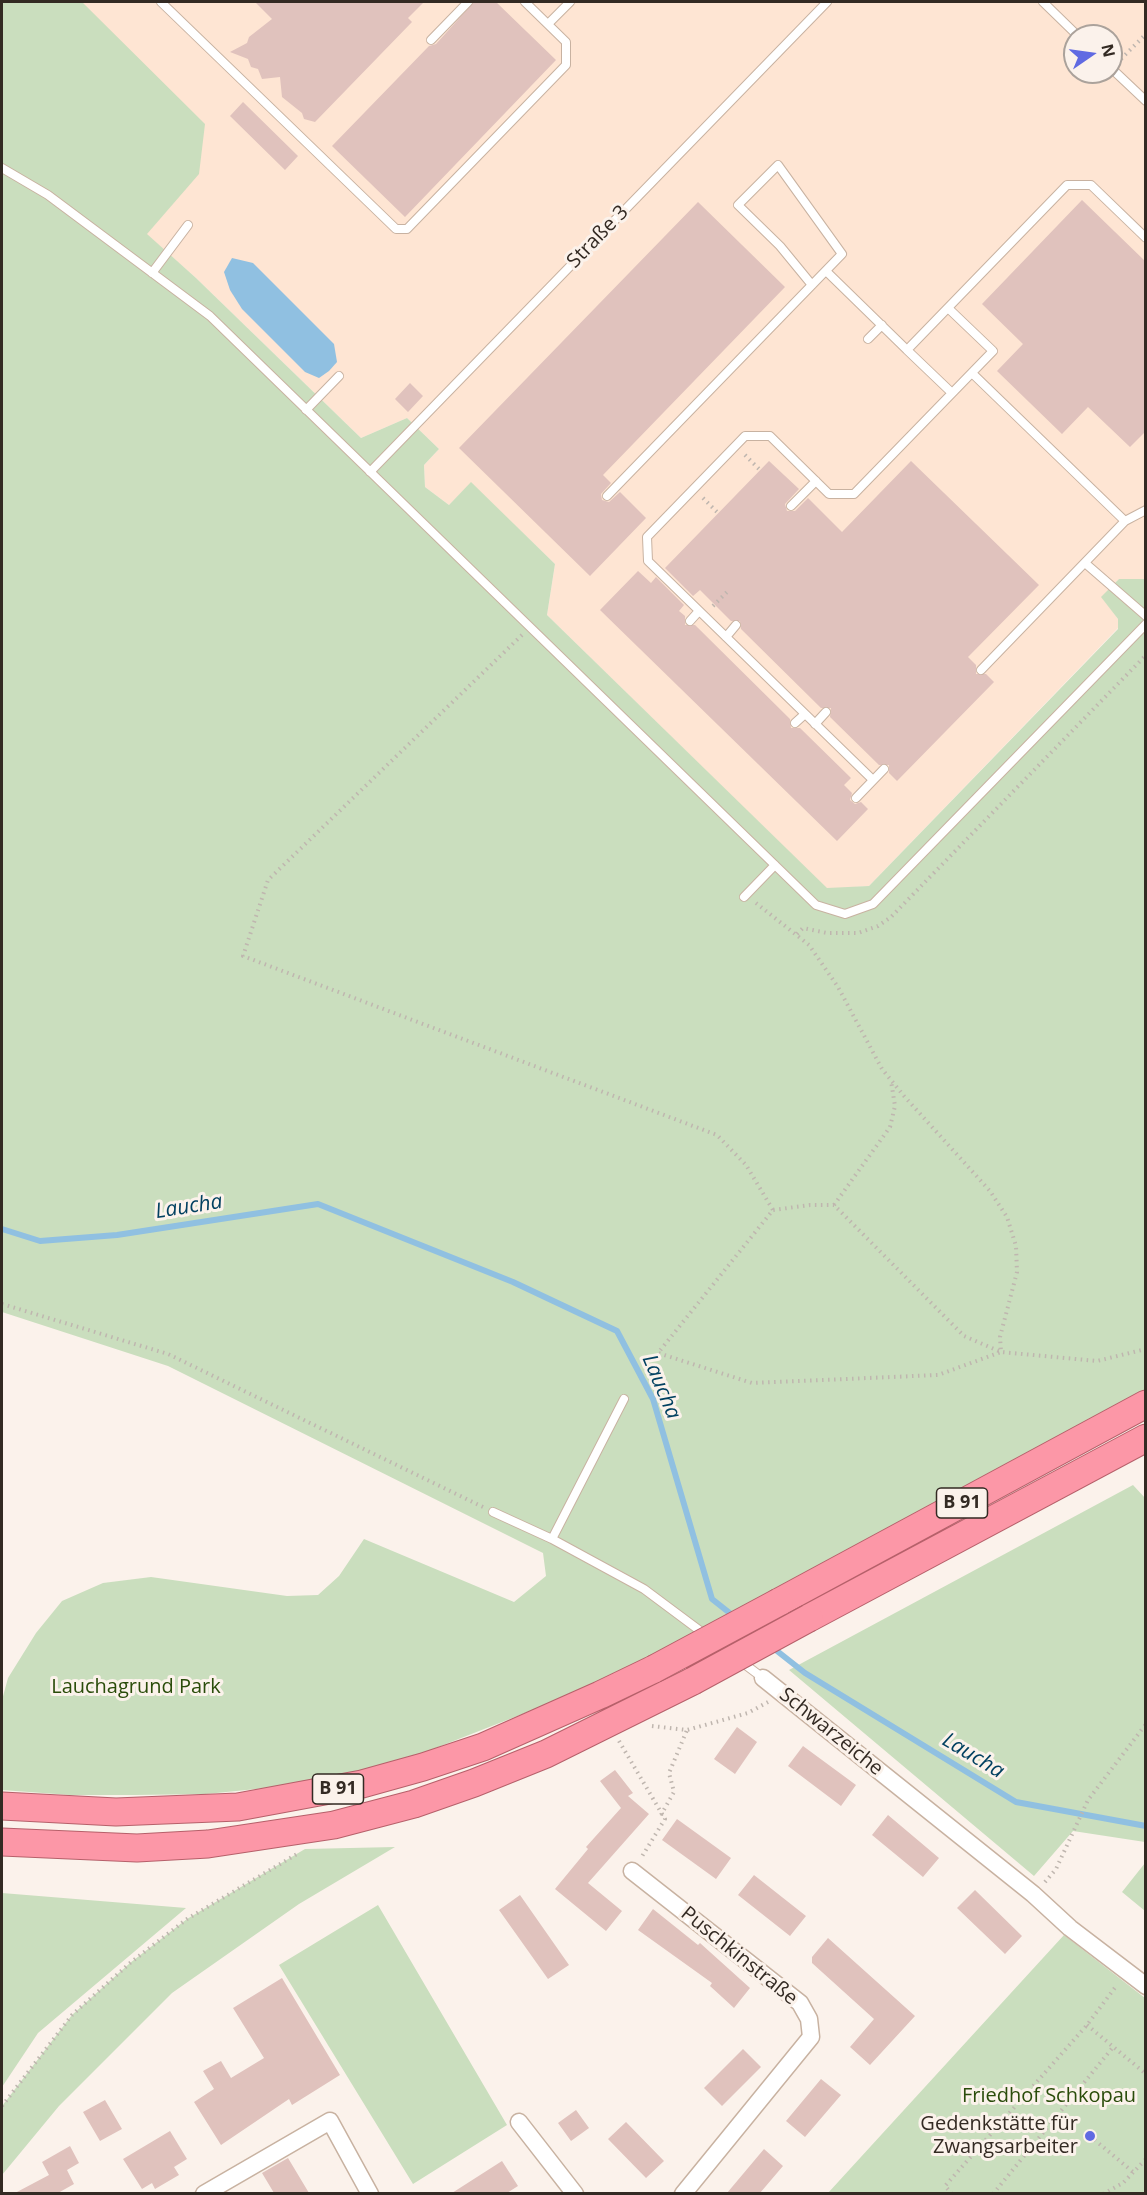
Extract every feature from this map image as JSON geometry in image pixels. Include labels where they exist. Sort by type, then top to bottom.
[{"type":"highway","name":"B 91","points":[[2,1806],[116,1812],[238,1807],[362,1784],[423,1767],[483,1746],[600,1695],[654,1668],[1146,1404]]},
{"type":"highway","name":"B 91","points":[[2,1842],[137,1848],[208,1844],[334,1825],[414,1804],[474,1783],[546,1754],[693,1681],[1146,1438]]},
{"type":"street","name":"Schwarzeiche","points":[[763,1678],[1033,1894],[1070,1928],[1146,1986]]},
{"type":"street","name":"Puschkinstraße","points":[[632,1871],[800,2003],[809,2019],[811,2037],[683,2193]]},
{"type":"street","points":[[204,2193],[330,2121],[370,2193]]},
{"type":"street","points":[[519,2122],[575,2193]]},
{"type":"lane","points":[[161,2],[396,229],[407,229],[566,65],[566,42],[525,2]]},
{"type":"lane","points":[[548,24],[570,2]]},
{"type":"lane","name":"Straße 3","points":[[370,472],[827,2]]},
{"type":"lane","points":[[1043,2],[1066,24]]},
{"type":"lane","points":[[431,40],[462,4]]},
{"type":"lane","points":[[1123,79],[1146,101]]},
{"type":"lane","points":[[607,496],[826,271],[842,254],[778,165],[738,205],[780,246],[812,285]]},
{"type":"lane","points":[[2,168],[48,195],[210,316],[816,905],[845,914],[873,904],[1146,624]]},
{"type":"lane","points":[[907,350],[1067,185],[1091,185],[1146,238]]},
{"type":"lane","points":[[152,273],[188,225]]},
{"type":"lane","points":[[826,271],[952,393]]},
{"type":"lane","points":[[873,780],[648,561],[647,537],[745,436],[770,436],[830,494],[854,494],[993,351],[948,308]]},
{"type":"lane","points":[[868,339],[882,325]]},
{"type":"lane","points":[[972,372],[1125,521]]},
{"type":"lane","points":[[306,410],[339,376]]},
{"type":"lane","points":[[791,506],[816,481]]},
{"type":"lane","points":[[981,670],[1125,521],[1146,510]]},
{"type":"lane","points":[[1085,563],[1111,588],[1146,616]]},
{"type":"lane","points":[[690,621],[701,614]]},
{"type":"lane","points":[[726,637],[736,626]]},
{"type":"lane","points":[[815,724],[826,712]]},
{"type":"lane","points":[[795,723],[805,714]]},
{"type":"lane","points":[[856,798],[884,769]]},
{"type":"lane","points":[[745,896],[775,865]]},
{"type":"lane","points":[[552,1539],[624,1399]]},
{"type":"lane","points":[[493,1512],[552,1539],[644,1589],[717,1644]]},
{"type":"lane","name":"Schwarzeiche","points":[[727,1650],[763,1678]]},
{"type":"path","points":[[1123,56],[1146,34]]},
{"type":"path","points":[[736,446],[760,470]]},
{"type":"path","points":[[694,489],[718,513]]},
{"type":"path","points":[[701,614],[727,592]]},
{"type":"path","points":[[530,627],[268,880],[243,956],[717,1136],[746,1165],[773,1210]]},
{"type":"path","points":[[796,935],[803,928],[827,933],[858,933],[878,926],[891,917],[1146,655]]},
{"type":"path","points":[[745,896],[796,935],[824,966],[891,1080],[990,1191],[1006,1217],[1016,1246],[1017,1272],[1000,1336],[1001,1352]]},
{"type":"path","points":[[834,1205],[890,1127],[895,1106],[891,1080]]},
{"type":"path","points":[[1001,1352],[938,1375],[752,1383],[658,1353],[773,1210],[810,1205],[834,1205],[964,1336],[1001,1352],[1097,1361],[1146,1349]]},
{"type":"path","points":[[2,1304],[168,1354],[493,1512]]},
{"type":"path","points":[[645,1725],[687,1730],[748,1713],[765,1703],[790,1698]]},
{"type":"path","points":[[1033,1894],[1056,1869],[1088,1800],[1146,1724]]},
{"type":"path","points":[[661,1815],[674,1792],[669,1773],[687,1730]]},
{"type":"path","points":[[618,1739],[665,1819],[632,1871]]},
{"type":"path","points":[[2,2106],[72,2015],[130,1964],[187,1919],[305,1849]]},
{"type":"path","points":[[952,2193],[945,2186],[1108,2000]]},
{"type":"path","points":[[1087,2025],[1146,2074]]},
{"type":"path","points":[[993,2193],[1114,2046]]},
{"type":"path","points":[[1090,2136],[1133,2172]]},
{"type":"path","points":[[1103,2193],[1123,2183],[1146,2159]]},
{"type":"shaded area","points":[[2,2],[1145,2],[1145,579],[1119,579],[1102,597],[1118,619],[1118,628],[869,886],[827,889],[547,615],[555,564],[471,483],[449,505],[425,487],[424,465],[439,449],[407,418],[361,438],[196,278],[146,234],[174,202]]},
{"type":"green space","name":"Lauchagrund Park","points":[[2,2],[82,2],[205,124],[199,174],[147,234],[196,278],[361,438],[407,418],[439,449],[424,465],[425,487],[449,505],[471,482],[555,564],[547,615],[827,888],[869,886],[1118,629],[1118,619],[1101,597],[1119,579],[1145,579],[1146,1389],[637,1663],[548,1704],[428,1751],[361,1770],[287,1786],[206,1794],[135,1795],[70,1795],[2,1790],[2,1700],[8,1678],[36,1633],[62,1601],[103,1583],[151,1577],[287,1596],[318,1595],[339,1576],[364,1539],[514,1602],[546,1576],[543,1553],[168,1366],[2,1312]]},
{"type":"green space","points":[[1133,1485],[1146,1499],[1145,1842],[1073,1831],[1034,1876],[789,1670]]},
{"type":"green space","points":[[395,1847],[299,1904],[172,1993],[59,2106],[2,2175],[2,2106],[72,2015],[130,1963],[187,1919],[305,1849]]},
{"type":"green space","points":[[1145,1863],[1145,1911],[1122,1892]]},
{"type":"green space","points":[[2,1893],[186,1908],[38,2033],[2,2087]]},
{"type":"green space","points":[[378,1905],[507,2125],[413,2184],[279,1965]]},
{"type":"green space","name":"Friedhof Schkopau","points":[[1064,1935],[1145,1998],[1145,2193],[828,2193]]},
{"type":"water","points":[[232,258],[253,263],[334,344],[337,362],[329,371],[319,378],[305,372],[242,309],[230,290],[224,272]]},
{"type":"building","points":[[255,2],[424,2],[408,18],[412,22],[315,122],[304,119],[302,113],[282,97],[280,77],[262,79],[258,69],[251,67],[248,59],[230,52],[247,43],[249,37],[272,19]]},
{"type":"building","points":[[474,2],[496,2],[556,60],[405,217],[332,146],[429,46],[436,44]]},
{"type":"building","points":[[243,102],[298,156],[285,170],[230,116]]},
{"type":"building","points":[[1082,200],[1146,262],[1146,431],[1130,447],[1088,407],[1062,434],[997,371],[1023,344],[982,304]]},
{"type":"building","points":[[698,202],[785,287],[603,475],[611,483],[601,494],[602,500],[609,502],[620,492],[646,518],[590,576],[459,448]]},
{"type":"building","points":[[410,383],[423,396],[408,412],[395,399]]},
{"type":"building","points":[[769,461],[799,489],[785,504],[787,511],[795,511],[808,498],[842,532],[911,461],[1039,585],[968,657],[976,665],[976,674],[986,674],[994,682],[897,781],[889,773],[889,765],[879,765],[830,717],[831,708],[821,708],[741,629],[740,621],[731,621],[700,590],[693,596],[665,568]]},
{"type":"building","points":[[638,571],[651,583],[656,577],[684,605],[679,611],[685,616],[685,625],[695,625],[790,719],[791,728],[800,728],[851,778],[844,785],[852,793],[850,800],[855,804],[861,802],[868,809],[837,841],[600,610]]},
{"type":"building","points":[[737,1727],[757,1742],[735,1774],[714,1759]]},
{"type":"building","points":[[803,1746],[856,1785],[841,1806],[788,1766]]},
{"type":"building","points":[[615,1770],[633,1793],[628,1796],[649,1814],[588,1883],[622,1911],[606,1931],[555,1889],[588,1849],[586,1847],[621,1808],[600,1781]]},
{"type":"building","points":[[888,1815],[939,1858],[923,1877],[872,1835]]},
{"type":"building","points":[[677,1819],[731,1858],[716,1879],[662,1840]]},
{"type":"building","points":[[754,1875],[806,1916],[790,1936],[738,1895]]},
{"type":"building","points":[[975,1890],[1022,1936],[1005,1954],[957,1908]]},
{"type":"building","points":[[520,1895],[569,1965],[548,1979],[499,1910]]},
{"type":"building","points":[[653,1909],[698,1945],[700,1943],[750,1988],[734,2008],[710,1986],[712,1983],[638,1930]]},
{"type":"building","points":[[828,1938],[915,2016],[870,2065],[850,2047],[874,2019],[812,1963],[812,1957]]},
{"type":"building","points":[[282,1978],[340,2075],[292,2105],[289,2099],[221,2145],[194,2102],[214,2089],[203,2071],[221,2061],[231,2078],[264,2058],[233,2008]]},
{"type":"building","points":[[743,2049],[761,2067],[722,2106],[704,2088]]},
{"type":"building","points":[[821,2079],[841,2095],[805,2137],[786,2121]]},
{"type":"building","points":[[105,2100],[122,2129],[100,2141],[83,2112]]},
{"type":"building","points":[[576,2110],[589,2128],[571,2141],[558,2123]]},
{"type":"building","points":[[626,2122],[664,2161],[646,2178],[608,2139]]},
{"type":"building","points":[[170,2131],[187,2159],[174,2167],[179,2175],[155,2189],[152,2183],[142,2189],[123,2159]]},
{"type":"building","points":[[70,2146],[79,2163],[67,2170],[74,2184],[58,2193],[15,2193],[49,2175],[42,2162]]},
{"type":"building","points":[[764,2149],[783,2166],[760,2193],[727,2193]]},
{"type":"building","points":[[288,2158],[309,2193],[274,2193],[262,2173]]},
{"type":"building","points":[[502,2161],[518,2186],[507,2193],[452,2193]]},
{"type":"waterway","name":"Laucha","points":[[2,1229],[40,1241],[117,1235],[318,1204],[513,1282],[617,1331],[653,1399],[712,1599],[736,1618]]},
{"type":"waterway","name":"Laucha","points":[[772,1647],[805,1673],[1016,1802],[1146,1826]]},
{"type":"place","name":"Gedenkstätte für Zwangsarbeiter","points":[[1090,2136]]}]
